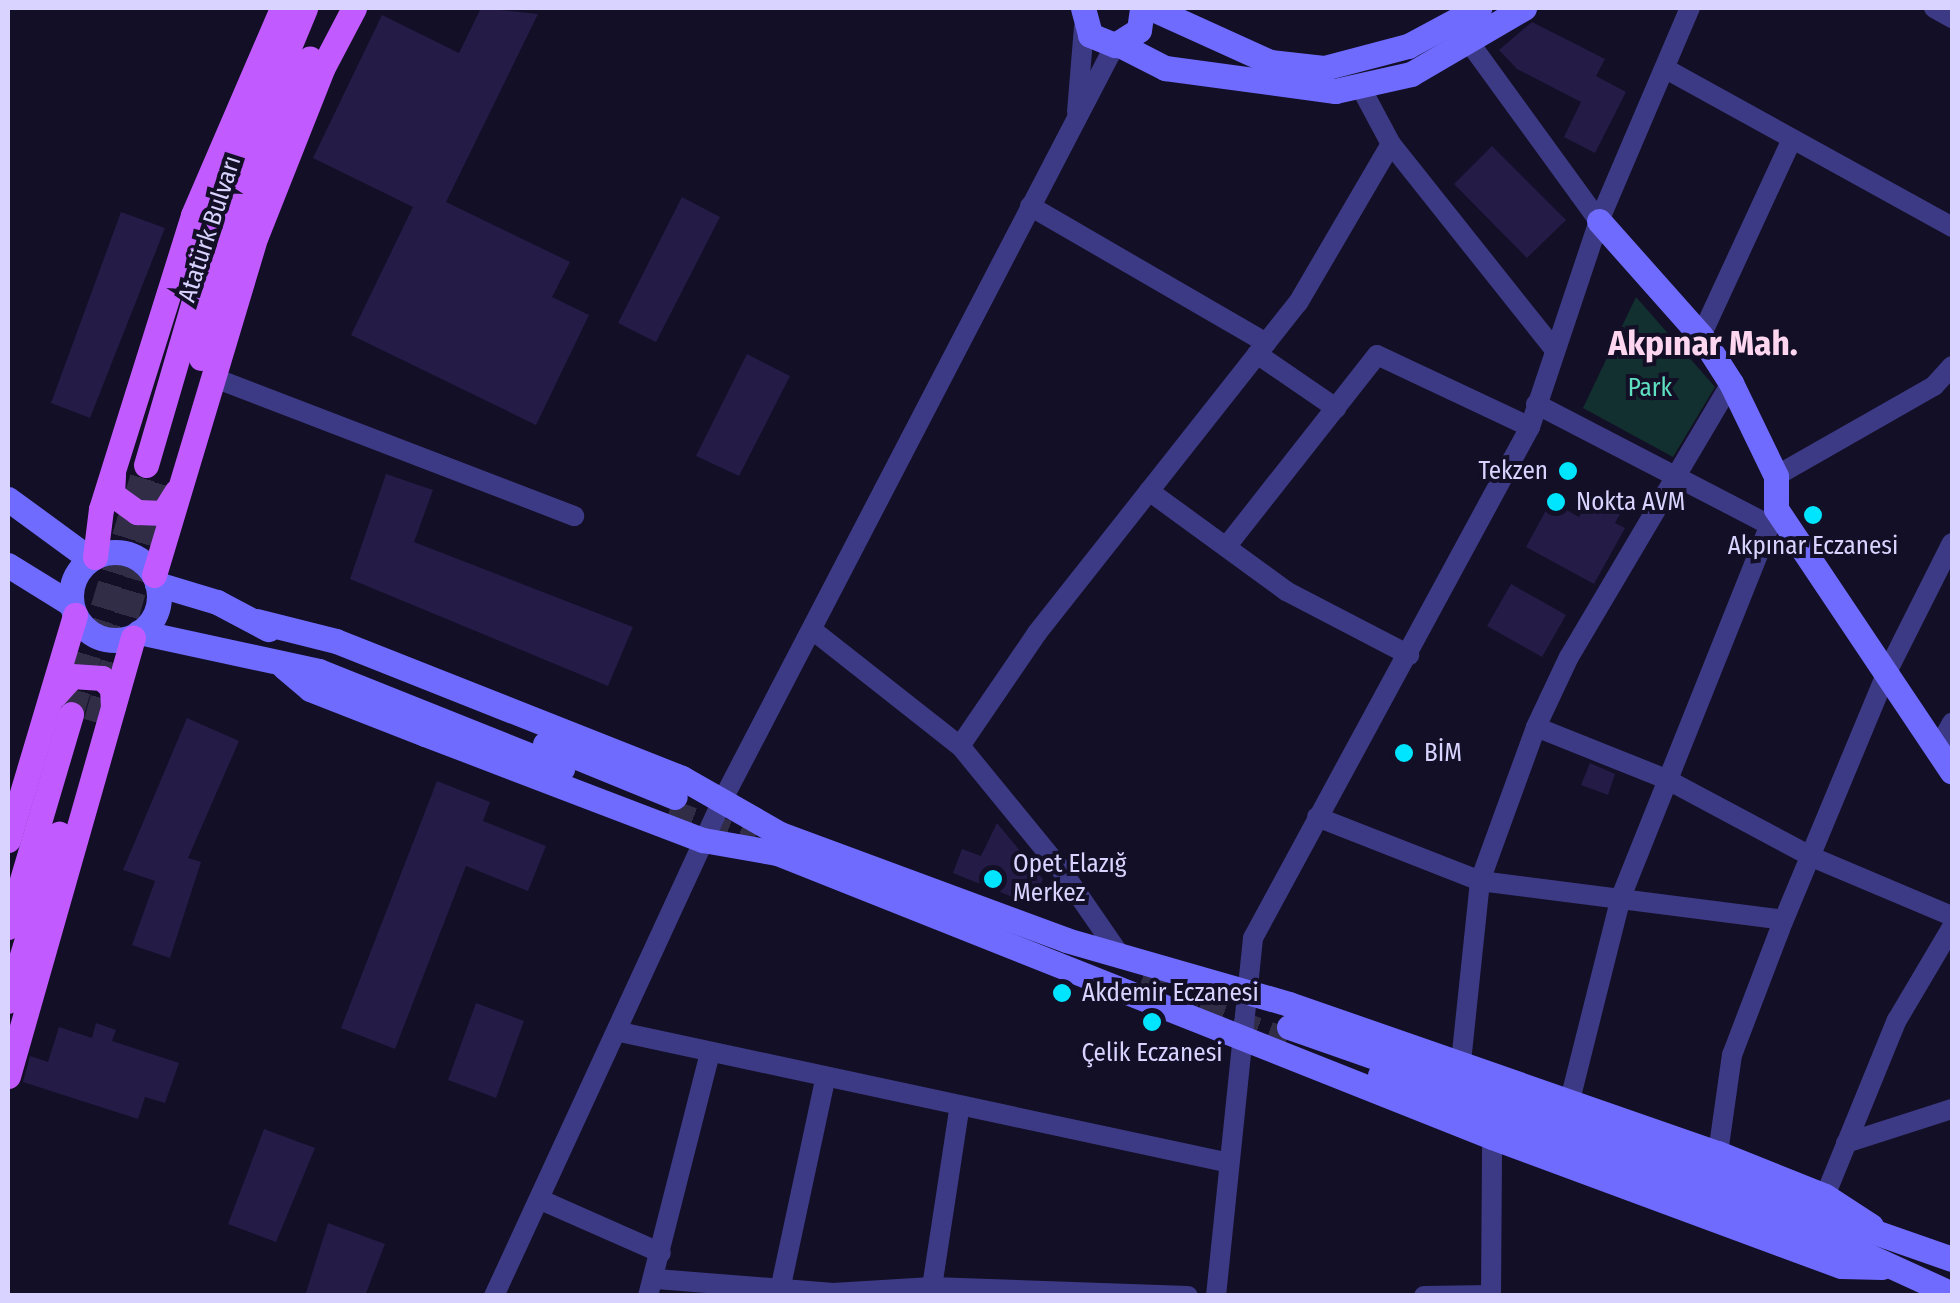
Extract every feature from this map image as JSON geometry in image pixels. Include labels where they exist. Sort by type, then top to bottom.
[{"type":"main road","points":[[8,1076],[82,712],[72,582],[92,558],[114,465],[218,146],[282,8]]},
{"type":"main road","name":"Atatürk Bulvarı","points":[[165,473],[219,216],[305,8]]},
{"type":"main road","name":"Atatürk Bulvarı","points":[[165,473],[234,237],[287,103],[335,8]]},
{"type":"main road","points":[[8,840],[82,712],[136,634],[154,617],[165,473],[212,378],[290,144],[354,8]]},
{"type":"main road","points":[[1117,45],[1139,30],[1142,8]]},
{"type":"main road","points":[[1151,8],[1270,62],[1324,68],[1408,46],[1479,8]]},
{"type":"main road","points":[[1083,13],[1097,41],[1117,45],[1165,68],[1308,91],[1361,88],[1411,74],[1524,8]]},
{"type":"main road","points":[[1599,221],[1701,336],[1731,382],[1776,476],[1772,517],[1887,672],[1952,772]]},
{"type":"main road","points":[[114,465],[112,494],[147,514],[163,513],[165,473]]},
{"type":"main road","points":[[8,499],[92,558],[133,555],[156,580],[672,804],[320,672],[136,634],[105,640],[73,609],[8,565]]},
{"type":"main road","points":[[256,621],[336,640],[723,799],[780,834],[1122,958],[1245,992],[1461,1062],[1718,1152],[1825,1196],[1871,1226]]},
{"type":"main road","points":[[284,667],[310,689],[703,840],[778,853],[1492,1136],[1841,1266],[1882,1267]]},
{"type":"main road","points":[[8,927],[82,712]]},
{"type":"main road","points":[[8,1001],[82,712]]},
{"type":"main road","points":[[1952,1259],[1871,1226],[1288,1033],[1845,1246],[1882,1267],[1952,1294]]},
{"type":"street","points":[[1216,1296],[1225,1162],[1252,938],[1409,656],[1530,427],[1599,221],[1690,8]]},
{"type":"street","points":[[1934,8],[1952,18]]},
{"type":"street","points":[[1076,119],[1083,13]]},
{"type":"street","points":[[1469,42],[1599,221]]},
{"type":"street","points":[[494,1296],[620,1032],[723,799],[815,632],[1030,206],[1117,45]]},
{"type":"street","points":[[1666,69],[1952,227]]},
{"type":"street","points":[[1361,88],[1392,144],[1555,350]]},
{"type":"street","points":[[1701,336],[1792,139]]},
{"type":"street","points":[[960,746],[1037,633],[1298,303],[1392,144]]},
{"type":"street","points":[[1030,206],[1262,348],[1336,408]]},
{"type":"street","points":[[1226,547],[1377,356],[1530,427]]},
{"type":"street","points":[[1776,476],[1934,386],[1952,366]]},
{"type":"street","points":[[212,378],[574,516]]},
{"type":"street","points":[[1461,1062],[1480,881],[1536,727],[1672,480],[1731,382]]},
{"type":"street","points":[[1536,404],[1672,480],[1772,517],[1622,897],[1570,1100]]},
{"type":"street","points":[[1149,491],[1286,591],[1409,656]]},
{"type":"street","points":[[1718,1152],[1732,1056],[1784,920],[1887,672],[1952,543]]},
{"type":"street","points":[[815,632],[960,746],[1060,868],[1122,958]]},
{"type":"street","points":[[1938,748],[1952,723]]},
{"type":"street","points":[[1536,727],[1666,779],[1812,857],[1952,916]]},
{"type":"street","points":[[1317,816],[1480,881],[1784,920]]},
{"type":"street","points":[[1825,1196],[1896,1020],[1952,926]]},
{"type":"street","points":[[620,1032],[710,1056],[959,1110],[1225,1162]]},
{"type":"street","points":[[710,1056],[652,1287],[833,1294],[932,1287],[1188,1296]]},
{"type":"street","points":[[780,1290],[825,1080]]},
{"type":"street","points":[[1846,1143],[1952,1109]]},
{"type":"street","points":[[932,1287],[959,1110]]},
{"type":"street","points":[[1424,1296],[1491,1295],[1492,1136]]},
{"type":"street","points":[[541,1200],[662,1253]]},
{"type":"green space","name":"Park","points":[[1636,297],[1715,387],[1673,457],[1583,408]]},
{"type":"building","points":[[481,8],[538,14],[446,202],[570,262],[552,297],[589,315],[536,425],[351,335],[413,207],[313,158],[382,15],[459,53]]},
{"type":"building","points":[[1532,22],[1605,59],[1596,76],[1626,92],[1595,153],[1564,137],[1581,102],[1517,69],[1499,50]]},
{"type":"building","points":[[1492,146],[1566,220],[1527,258],[1454,184]]},
{"type":"building","points":[[682,197],[720,217],[656,342],[618,323]]},
{"type":"building","points":[[121,212],[165,228],[90,418],[51,403]]},
{"type":"building","points":[[747,354],[790,376],[739,476],[696,456]]},
{"type":"building","points":[[386,474],[433,490],[414,542],[633,627],[608,686],[350,579]]},
{"type":"building","points":[[1590,497],[1620,514],[1615,523],[1625,528],[1594,584],[1526,547],[1551,501],[1579,517]]},
{"type":"building","points":[[1511,584],[1566,615],[1542,657],[1487,626]]},
{"type":"building","points":[[187,718],[239,741],[188,858],[201,862],[170,958],[132,945],[155,881],[123,870]]},
{"type":"building","points":[[1590,763],[1615,774],[1608,795],[1581,785]]},
{"type":"building","points":[[437,781],[490,802],[483,821],[546,846],[528,891],[466,866],[395,1049],[341,1028]]},
{"type":"building","points":[[997,823],[1043,879],[1032,905],[953,873],[962,849],[981,856]]},
{"type":"building","points":[[476,1003],[524,1021],[496,1098],[448,1080]]},
{"type":"building","points":[[96,1023],[116,1030],[112,1041],[179,1063],[165,1103],[145,1097],[138,1119],[23,1082],[30,1056],[48,1062],[59,1027],[92,1038]]},
{"type":"building","points":[[264,1129],[315,1148],[276,1242],[228,1224]]},
{"type":"building","points":[[328,1223],[385,1244],[365,1296],[305,1296]]},
{"type":"tunnel","points":[[71,714],[146,465]]},
{"type":"tunnel","points":[[96,722],[166,477]]},
{"type":"tunnel","points":[[669,811],[754,842]]},
{"type":"tunnel","points":[[1144,973],[1224,1002]]},
{"type":"tunnel","points":[[1199,1008],[1286,1040]]},
{"type":"place","name":"Tekzen","points":[[1568,471]]},
{"type":"place","name":"Nokta AVM","points":[[1556,502]]},
{"type":"place","name":"Akpınar Eczanesi","points":[[1813,515]]},
{"type":"place","name":"BİM","points":[[1404,753]]},
{"type":"place","name":"Opet Elazığ Merkez","points":[[993,879]]},
{"type":"place","name":"Akdemir Eczanesi","points":[[1062,993]]},
{"type":"place","name":"Çelik Eczanesi","points":[[1152,1022]]},
{"type":"district","name":"Akpınar Mah.","points":[[1703,343]]}]
